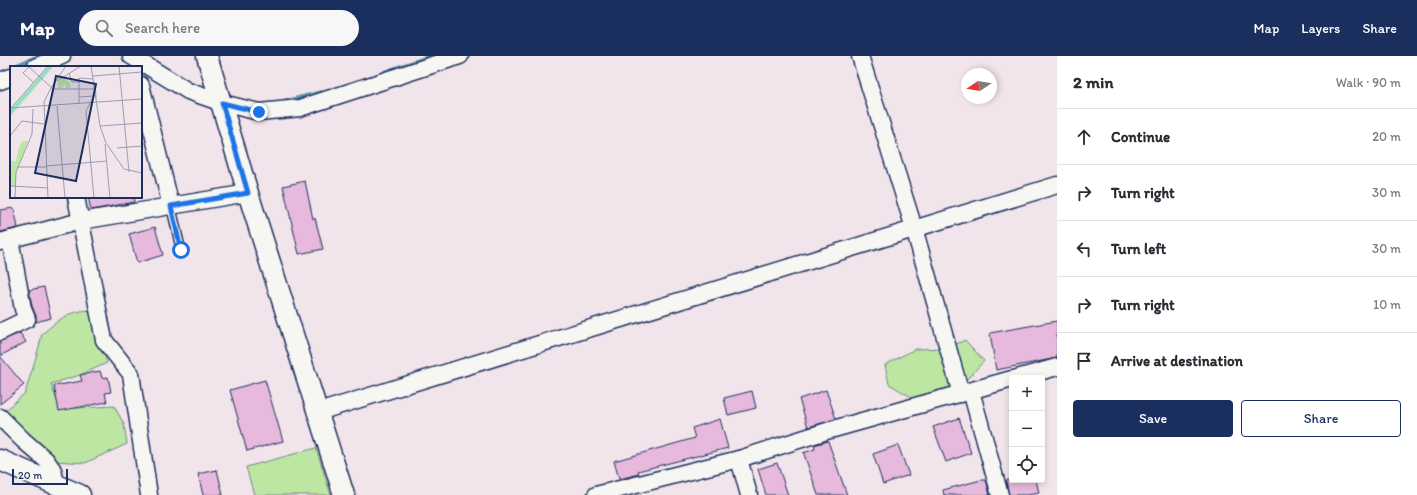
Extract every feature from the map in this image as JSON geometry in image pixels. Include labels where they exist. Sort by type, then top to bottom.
[{"type":"street","points":[[130,56],[135,66]]},
{"type":"street","points":[[130,56],[188,91],[222,103],[259,112],[300,108],[460,56]]},
{"type":"street","points":[[207,56],[248,193],[344,495]]},
{"type":"street","points":[[860,56],[1000,495]]},
{"type":"street","points":[[38,66],[55,61]]},
{"type":"street","points":[[0,82],[10,77]]},
{"type":"street","points":[[142,90],[171,206]]},
{"type":"street","points":[[318,412],[1057,185]]},
{"type":"street","points":[[0,332],[27,319],[5,240],[81,221],[248,193]]},
{"type":"street","points":[[76,198],[104,340],[132,374],[149,495]]},
{"type":"street","points":[[1027,375],[1057,367]]},
{"type":"street","points":[[596,495],[739,459],[830,430],[1009,380]]},
{"type":"street","points":[[0,417],[22,440],[46,460],[53,470],[56,484]]},
{"type":"street","points":[[739,459],[749,495]]},
{"type":"street","points":[[0,460],[80,495]]},
{"type":"lane","points":[[171,206],[181,250]]},
{"type":"green space","points":[[91,310],[107,363],[80,375],[51,384],[60,409],[114,406],[124,424],[127,444],[85,463],[54,461],[32,437],[15,424],[6,410],[25,393],[42,334],[59,320],[70,314]]},
{"type":"green space","points":[[965,340],[984,361],[951,396],[913,398],[889,384],[885,365],[915,349],[948,348]]},
{"type":"green space","points":[[316,448],[331,495],[254,495],[246,467]]},
{"type":"building","points":[[305,181],[313,219],[315,218],[323,249],[299,254],[283,186]]},
{"type":"building","points":[[88,198],[134,198],[134,202],[91,210]]},
{"type":"building","points":[[14,208],[18,228],[0,232],[0,210]]},
{"type":"building","points":[[155,227],[163,255],[137,263],[129,234]]},
{"type":"building","points":[[44,287],[51,318],[36,322],[36,316],[32,306],[29,290]]},
{"type":"building","points":[[1057,321],[1057,358],[996,370],[990,333]]},
{"type":"building","points":[[20,333],[26,342],[0,356],[0,341]]},
{"type":"building","points":[[0,356],[24,385],[0,404]]},
{"type":"building","points":[[100,371],[102,378],[108,377],[111,392],[105,393],[107,402],[59,411],[54,386],[82,381],[80,375]]},
{"type":"building","points":[[265,380],[283,441],[247,451],[230,390]]},
{"type":"building","points":[[826,390],[836,419],[808,427],[799,399]]},
{"type":"building","points":[[752,391],[756,408],[728,415],[724,398]]},
{"type":"building","points":[[959,418],[971,453],[946,462],[933,427]]},
{"type":"building","points":[[720,419],[728,448],[638,471],[639,474],[619,479],[614,461],[695,438],[692,428]]},
{"type":"building","points":[[828,441],[847,495],[818,495],[803,453],[815,449],[814,445]]},
{"type":"building","points":[[898,445],[909,475],[883,484],[873,454]]},
{"type":"building","points":[[777,463],[788,495],[766,495],[758,469]]},
{"type":"building","points":[[217,470],[223,495],[203,495],[198,474]]},
{"type":"building","points":[[986,480],[990,495],[944,495],[943,490]]},
{"type":"building","points":[[1006,480],[1009,480],[1009,483],[1037,483],[1039,493],[1028,495],[1009,495]]},
{"type":"waterway","points":[[386,72],[433,56]]},
{"type":"waterway","points":[[16,66],[38,57]]},
{"type":"waterway","points":[[286,102],[321,93]]},
{"type":"route","points":[[181,250],[171,206],[248,193],[222,103],[259,112]]}]
